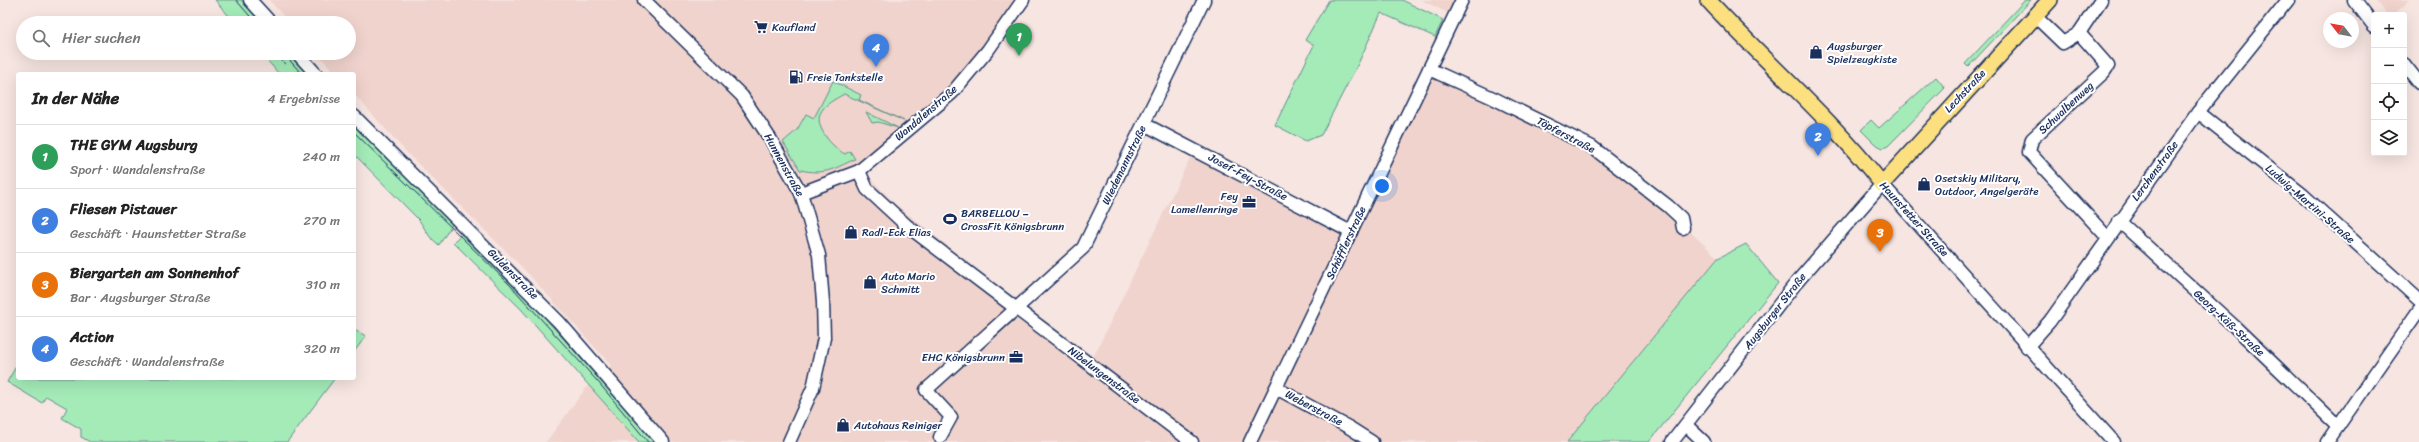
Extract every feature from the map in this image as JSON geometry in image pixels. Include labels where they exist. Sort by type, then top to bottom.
[{"type":"main road","name":"Haunstetter Straße","points":[[1708,0],[1804,97],[1866,163],[1882,184]]},
{"type":"main road","name":"Lechstraße","points":[[1882,184],[2050,0]]},
{"type":"street","points":[[250,0],[264,16]]},
{"type":"street","name":"Hunnenstraße","points":[[644,0],[742,96],[801,193],[819,254],[824,338],[813,388],[789,442]]},
{"type":"street","name":"Wandalenstraße","points":[[801,193],[859,171],[952,92],[988,50],[1023,0]]},
{"type":"street","name":"Wiedemannstraße","points":[[1016,309],[1083,248],[1204,0]]},
{"type":"street","name":"Schäfflerstraße","points":[[1250,442],[1462,0]]},
{"type":"street","points":[[2035,16],[2063,43],[2079,33],[2101,0]]},
{"type":"street","name":"Lerchenstraße","points":[[2027,347],[2050,321],[2119,221],[2198,112],[2288,0]]},
{"type":"street","points":[[2354,0],[2371,22]]},
{"type":"street","name":"Schwalbenweg","points":[[2079,33],[2108,66],[2104,72],[2032,139],[2029,152],[2108,238]]},
{"type":"street","points":[[303,60],[314,72]]},
{"type":"street","points":[[2407,68],[2419,83]]},
{"type":"street","name":"Töpferstraße","points":[[1429,69],[1493,98],[1592,147],[1668,206],[1681,218],[1683,228]]},
{"type":"street","name":"Ludwig-Martini-Straße","points":[[2198,112],[2303,195],[2419,300]]},
{"type":"street","name":"Guldenstraße","points":[[356,118],[543,305],[600,367],[663,442]]},
{"type":"street","name":"Josef-Fey-Straße","points":[[1144,124],[1351,232]]},
{"type":"street","name":"Nibelungenstraße","points":[[859,171],[867,189],[876,199],[1016,309],[1192,442]]},
{"type":"street","name":"Haunstetter Straße","points":[[1882,184],[2114,442]]},
{"type":"street","name":"Augsburger Straße","points":[[1672,442],[1796,283],[1882,184]]},
{"type":"street","name":"Georg-Käß-Straße","points":[[2119,221],[2234,326],[2338,426]]},
{"type":"street","points":[[940,438],[951,417],[926,390],[1016,309]]},
{"type":"street","points":[[2327,442],[2419,310]]},
{"type":"street","name":"Weberstraße","points":[[1276,388],[1344,424],[1372,442]]},
{"type":"street","points":[[1686,425],[1704,442]]},
{"type":"shaded area","points":[[269,0],[1022,0],[958,94],[864,172],[895,204],[1091,362],[1192,154],[1350,233],[1426,67],[1619,165],[1718,258],[1567,442],[546,442],[589,384],[611,365],[523,268],[408,154],[356,96],[356,72],[334,72],[323,60],[356,60],[356,16],[284,16]]},
{"type":"shaded area","points":[[1422,0],[1457,0],[1450,14]]},
{"type":"shaded area","points":[[2375,0],[2410,0],[2396,12],[2385,12]]},
{"type":"green space","points":[[215,0],[241,0],[256,16],[229,16]]},
{"type":"green space","points":[[1329,0],[1402,0],[1443,20],[1435,37],[1381,13],[1358,64],[1321,135],[1306,141],[1275,125],[1314,45],[1305,40]]},
{"type":"green space","points":[[2025,0],[2031,0],[1968,67],[1965,64]]},
{"type":"green space","points":[[267,60],[295,60],[306,72],[277,72]]},
{"type":"green space","points":[[1936,77],[1945,88],[1888,146],[1883,148],[1875,144],[1861,130],[1871,120],[1879,128]]},
{"type":"green space","points":[[833,81],[861,95],[859,100],[904,121],[844,94],[824,107],[820,114],[820,125],[826,137],[835,147],[845,154],[850,151],[855,159],[822,172],[800,170],[783,142],[797,130],[806,114],[814,118]]},
{"type":"green space","points":[[866,112],[898,128],[878,122],[872,123]]},
{"type":"green space","points":[[356,127],[453,223],[439,245],[430,237],[419,220],[356,156]]},
{"type":"green space","points":[[463,233],[514,283],[655,442],[639,442],[522,310],[453,242]]},
{"type":"green space","points":[[1746,244],[1778,283],[1649,442],[1567,442],[1718,258]]},
{"type":"green space","points":[[356,331],[366,336],[356,349]]},
{"type":"green space","points":[[16,366],[16,380],[334,380],[287,442],[90,442],[81,437],[81,429],[62,418],[67,408],[46,396],[42,403],[7,382]]},
{"type":"tram line","points":[[236,0],[250,16]]},
{"type":"tram line","points":[[281,60],[285,64]]},
{"type":"tram line","points":[[289,60],[300,72]]},
{"type":"tram line","points":[[356,134],[511,286],[599,383],[648,442]]},
{"type":"place","name":"Kaufland","points":[[761,27]]},
{"type":"place","name":"Augsburger Spielzeugkiste","points":[[1816,52]]},
{"type":"place","name":"THE GYM Augsburg","points":[[1019,56]]},
{"type":"place","name":"Action","points":[[876,67]]},
{"type":"place","name":"Freie Tankstelle","points":[[796,77]]},
{"type":"place","name":"Fliesen Pistauer","points":[[1818,156]]},
{"type":"place","name":"Osetskiy Military, Outdoor, Angelgeräte","points":[[1924,184]]},
{"type":"place","name":"Fey Lamellenringe","points":[[1249,202]]},
{"type":"place","name":"BARBELLOU – CrossFit Königsbrunn","points":[[950,219]]},
{"type":"place","name":"Radl-Eck Elias","points":[[851,232]]},
{"type":"place","name":"Biergarten am Sonnenhof","points":[[1880,252]]},
{"type":"place","name":"Auto Mario Schmitt","points":[[870,282]]},
{"type":"place","name":"EHC Königsbrunn","points":[[1016,357]]},
{"type":"place","name":"Autohaus Reiniger","points":[[843,425]]}]
